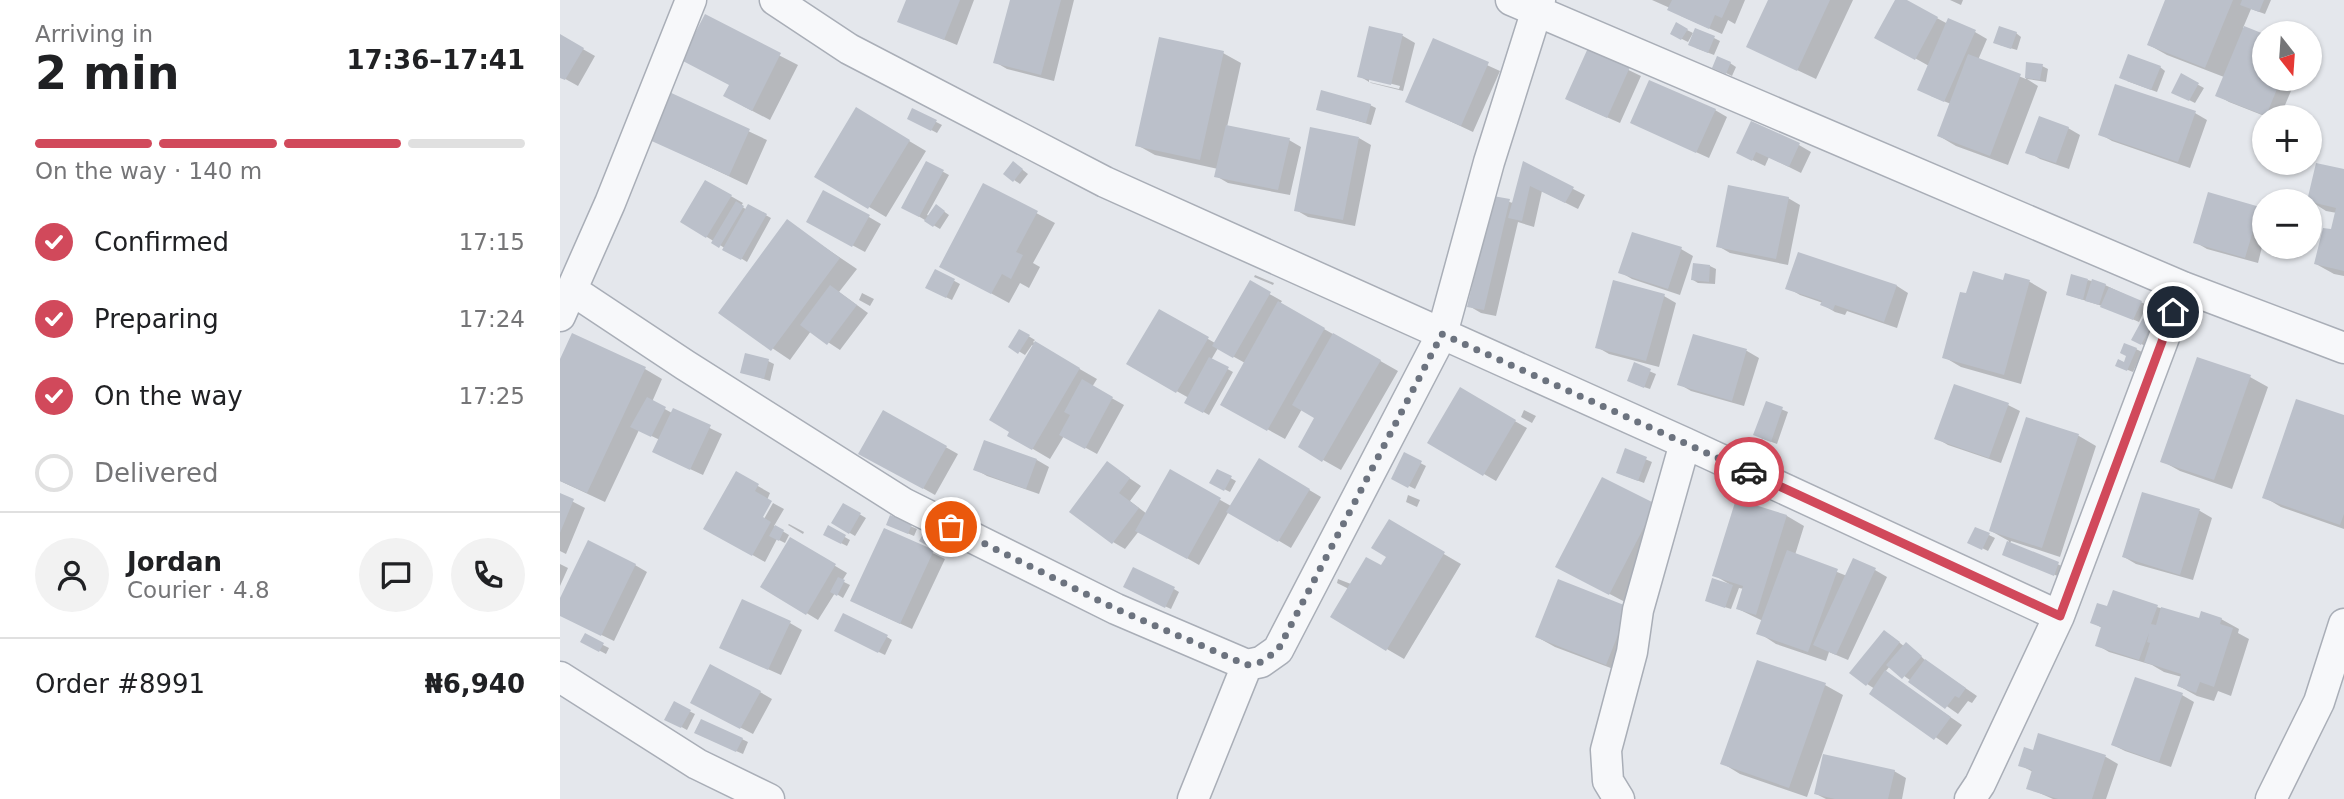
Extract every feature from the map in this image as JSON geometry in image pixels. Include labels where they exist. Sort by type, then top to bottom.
[{"type":"street","points":[[691,0],[610,203],[566,303],[685,365],[903,503],[1116,609],[1247,665],[1261,662],[1278,650],[1442,334],[1529,4],[2183,287],[2344,348]]},
{"type":"street","points":[[775,0],[849,49],[1105,182],[1685,443],[2060,616]]},
{"type":"street","points":[[1970,799],[1980,784],[2060,616],[2183,287]]},
{"type":"street","points":[[1619,799],[1608,781],[1606,750],[1632,652],[1638,610],[1685,443]]},
{"type":"street","points":[[2271,799],[2319,702],[2344,624]]},
{"type":"street","points":[[1193,799],[1247,665]]},
{"type":"street","points":[[560,677],[697,764],[769,799]]},
{"type":"building","points":[[906,0],[960,0],[944,40],[897,22]]},
{"type":"building","points":[[1010,0],[1061,0],[1041,75],[993,63]]},
{"type":"building","points":[[1672,0],[1730,0],[1722,18],[1715,15],[1709,29],[1667,10]]},
{"type":"building","points":[[1768,0],[1830,0],[1797,71],[1746,47]]},
{"type":"building","points":[[1895,0],[1907,0],[1938,17],[1915,60],[1874,38]]},
{"type":"building","points":[[2165,0],[2233,0],[2205,68],[2147,45]]},
{"type":"building","points":[[2242,0],[2264,0],[2259,12],[2240,5]]},
{"type":"building","points":[[705,14],[781,53],[752,111],[723,96],[729,85],[681,60]]},
{"type":"building","points":[[1948,18],[1976,30],[1944,102],[1917,90]]},
{"type":"building","points":[[1676,22],[1688,29],[1681,40],[1670,34]]},
{"type":"building","points":[[1369,26],[1403,34],[1391,85],[1357,77]]},
{"type":"building","points":[[1999,26],[2017,32],[2011,49],[1993,43]]},
{"type":"building","points":[[2244,26],[2252,29],[2252,91],[2276,91],[2270,105],[2252,105],[2252,111],[2215,96]]},
{"type":"building","points":[[1695,28],[1715,36],[1708,53],[1688,45]]},
{"type":"building","points":[[560,34],[584,48],[565,80],[560,78]]},
{"type":"building","points":[[1159,37],[1224,51],[1200,160],[1135,146]]},
{"type":"building","points":[[1433,38],[1489,62],[1461,126],[1405,102]]},
{"type":"building","points":[[1588,48],[1630,67],[1607,118],[1565,99]]},
{"type":"building","points":[[1968,54],[2021,74],[1990,156],[1937,136]]},
{"type":"building","points":[[2128,54],[2161,66],[2151,90],[2119,78]]},
{"type":"building","points":[[1717,56],[1731,62],[1726,74],[1712,68]]},
{"type":"building","points":[[2026,62],[2043,64],[2040,80],[2025,78]]},
{"type":"building","points":[[2181,73],[2199,83],[2189,101],[2171,93]]},
{"type":"building","points":[[1649,80],[1716,109],[1696,153],[1630,123]]},
{"type":"building","points":[[2115,84],[2196,111],[2178,162],[2098,135]]},
{"type":"building","points":[[1321,90],[1371,104],[1366,123],[1316,110]]},
{"type":"building","points":[[667,91],[750,129],[729,176],[645,138]]},
{"type":"building","points":[[856,107],[910,140],[868,209],[814,177]]},
{"type":"building","points":[[912,108],[937,120],[931,131],[907,119]]},
{"type":"building","points":[[2039,116],[2069,127],[2056,163],[2025,153]]},
{"type":"building","points":[[1751,121],[1800,143],[1789,167],[1756,152],[1752,161],[1736,153]]},
{"type":"building","points":[[1226,125],[1290,138],[1278,190],[1214,177]]},
{"type":"building","points":[[1310,127],[1359,137],[1343,220],[1294,211]]},
{"type":"building","points":[[926,161],[944,170],[919,217],[901,208]]},
{"type":"building","points":[[1013,161],[1023,169],[1013,182],[1003,174]]},
{"type":"building","points":[[1523,161],[1574,187],[1565,203],[1530,186],[1522,221],[1508,218]]},
{"type":"building","points":[[2322,164],[2344,169],[2344,271],[2314,264],[2315,259],[2322,259],[2323,228],[2331,229],[2336,208],[2322,205],[2322,189],[2310,189],[2313,175],[2322,175]]},
{"type":"building","points":[[705,180],[732,195],[706,238],[680,222]]},
{"type":"building","points":[[983,183],[1038,211],[1016,252],[1023,255],[1011,279],[1002,274],[991,294],[939,267]]},
{"type":"building","points":[[1728,185],[1789,197],[1776,259],[1716,247]]},
{"type":"building","points":[[823,190],[870,215],[852,247],[806,222]]},
{"type":"building","points":[[2208,192],[2252,205],[2252,234],[2245,258],[2193,243]]},
{"type":"building","points":[[1493,196],[1510,199],[1484,310],[1467,307]]},
{"type":"building","points":[[736,201],[744,206],[719,248],[711,243]]},
{"type":"building","points":[[748,204],[767,214],[741,260],[722,250]]},
{"type":"building","points":[[936,204],[945,211],[933,227],[924,221]]},
{"type":"building","points":[[787,219],[840,258],[771,351],[718,313]]},
{"type":"building","points":[[1632,232],[1682,247],[1668,289],[1618,273]]},
{"type":"building","points":[[1798,252],[1897,285],[1884,322],[1835,305],[1833,310],[1820,305],[1822,301],[1785,289]]},
{"type":"building","points":[[1693,263],[1710,265],[1709,282],[1691,280]]},
{"type":"building","points":[[935,269],[955,279],[946,298],[925,288]]},
{"type":"building","points":[[1973,271],[2003,280],[2005,273],[2030,280],[2004,375],[1942,358],[1960,292],[1966,293]]},
{"type":"building","points":[[2071,274],[2088,279],[2083,300],[2066,295]]},
{"type":"building","points":[[2092,279],[2106,284],[2099,305],[2085,301]]},
{"type":"building","points":[[1250,280],[1271,292],[1233,358],[1212,346]]},
{"type":"building","points":[[1613,280],[1665,294],[1646,361],[1595,348]]},
{"type":"building","points":[[830,285],[857,305],[827,345],[800,325]]},
{"type":"building","points":[[2109,287],[2142,301],[2133,320],[2100,307]]},
{"type":"building","points":[[1278,301],[1325,328],[1267,431],[1220,405]]},
{"type":"building","points":[[2149,307],[2158,313],[2141,345],[2131,340]]},
{"type":"building","points":[[1159,309],[1209,337],[1176,393],[1126,364]]},
{"type":"building","points":[[1019,329],[1030,335],[1018,354],[1008,347]]},
{"type":"building","points":[[572,333],[646,367],[587,493],[560,481],[560,359]]},
{"type":"building","points":[[1333,333],[1381,360],[1322,462],[1298,447],[1314,418],[1292,405]]},
{"type":"building","points":[[1693,334],[1747,349],[1732,401],[1677,385]]},
{"type":"building","points":[[1035,341],[1080,368],[1032,450],[1007,436],[1009,432],[989,420]]},
{"type":"building","points":[[2124,343],[2137,348],[2127,371],[2115,366],[2118,359],[2124,362],[2126,356],[2120,353]]},
{"type":"building","points":[[745,353],[769,359],[764,379],[740,373]]},
{"type":"building","points":[[1209,357],[1229,367],[1203,413],[1184,403]]},
{"type":"building","points":[[2197,357],[2251,375],[2214,480],[2160,462]]},
{"type":"building","points":[[1634,362],[1651,369],[1644,388],[1627,381]]},
{"type":"building","points":[[1082,379],[1113,397],[1085,449],[1059,435],[1070,415],[1064,412]]},
{"type":"building","points":[[1954,384],[2009,403],[1989,458],[1934,439]]},
{"type":"building","points":[[1460,387],[1516,420],[1483,476],[1427,443]]},
{"type":"building","points":[[647,397],[666,407],[651,437],[630,427]]},
{"type":"building","points":[[2296,399],[2344,415],[2344,514],[2340,525],[2262,498]]},
{"type":"building","points":[[1766,401],[1783,407],[1771,442],[1753,435]]},
{"type":"building","points":[[673,408],[711,425],[690,470],[652,452]]},
{"type":"building","points":[[883,410],[947,446],[923,489],[858,454]]},
{"type":"building","points":[[2026,417],[2079,434],[2042,548],[1989,531]]},
{"type":"building","points":[[984,440],[1037,459],[1026,489],[973,470]]},
{"type":"building","points":[[1625,448],[1647,457],[1638,481],[1616,473]]},
{"type":"building","points":[[1404,452],[1422,461],[1408,488],[1391,479]]},
{"type":"building","points":[[1259,458],[1310,489],[1278,542],[1226,512]]},
{"type":"building","points":[[1107,461],[1130,478],[1119,493],[1139,508],[1112,544],[1069,512]]},
{"type":"building","points":[[1170,469],[1221,498],[1187,559],[1135,531]]},
{"type":"building","points":[[1217,469],[1232,476],[1224,491],[1209,483]]},
{"type":"building","points":[[736,471],[759,484],[755,491],[772,501],[763,517],[771,522],[752,556],[703,529]]},
{"type":"building","points":[[1602,477],[1656,504],[1609,595],[1555,567]]},
{"type":"building","points":[[2142,492],[2200,509],[2180,575],[2122,557]]},
{"type":"building","points":[[560,493],[574,499],[560,533]]},
{"type":"building","points":[[1736,499],[1787,515],[1756,615],[1736,609],[1743,586],[1712,576]]},
{"type":"building","points":[[843,503],[861,513],[849,534],[831,523]]},
{"type":"building","points":[[890,515],[912,524],[908,534],[886,525]]},
{"type":"building","points":[[1389,519],[1445,552],[1386,651],[1330,617],[1366,557],[1381,565],[1386,557],[1371,548]]},
{"type":"building","points":[[775,525],[784,530],[779,541],[769,536]]},
{"type":"building","points":[[828,525],[846,535],[841,544],[823,535]]},
{"type":"building","points":[[1975,527],[1990,533],[1982,550],[1967,543]]},
{"type":"building","points":[[884,528],[934,550],[900,624],[850,601]]},
{"type":"building","points":[[925,531],[941,540],[935,550],[919,541]]},
{"type":"building","points":[[790,537],[836,564],[806,615],[760,587]]},
{"type":"building","points":[[588,540],[636,564],[601,636],[560,616],[560,598]]},
{"type":"building","points":[[2007,541],[2059,562],[2054,576],[2002,555]]},
{"type":"building","points":[[1787,550],[1838,569],[1808,652],[1756,634]]},
{"type":"building","points":[[1853,558],[1876,568],[1836,655],[1813,645]]},
{"type":"building","points":[[1133,567],[1175,587],[1165,608],[1123,587]]},
{"type":"building","points":[[838,577],[845,580],[837,596],[830,592]]},
{"type":"building","points":[[1712,578],[1733,585],[1725,608],[1705,601]]},
{"type":"building","points":[[1558,579],[1629,607],[1606,665],[1535,637]]},
{"type":"building","points":[[2113,590],[2158,605],[2151,624],[2156,625],[2161,607],[2199,618],[2201,611],[2222,618],[2220,624],[2233,628],[2214,687],[2200,682],[2196,693],[2177,686],[2181,674],[2144,662],[2150,643],[2147,642],[2149,633],[2139,660],[2095,646],[2101,627],[2090,623],[2097,603],[2107,606]]},
{"type":"building","points":[[742,599],[791,621],[768,670],[719,648]]},
{"type":"building","points":[[843,613],[888,635],[878,653],[834,631]]},
{"type":"building","points":[[1884,630],[1900,642],[1866,686],[1849,673]]},
{"type":"building","points":[[585,633],[604,643],[599,652],[580,642]]},
{"type":"building","points":[[1906,642],[1922,656],[1902,679],[1886,665]]},
{"type":"building","points":[[1925,659],[1966,688],[1959,698],[1955,696],[1945,709],[1908,682]]},
{"type":"building","points":[[1757,660],[1826,683],[1789,788],[1720,764]]},
{"type":"building","points":[[710,664],[761,691],[740,729],[690,703]]},
{"type":"building","points":[[1885,670],[1951,717],[1934,740],[1869,694]]},
{"type":"building","points":[[2135,677],[2183,693],[2159,762],[2111,745]]},
{"type":"building","points":[[674,701],[691,710],[681,728],[664,720]]},
{"type":"building","points":[[701,719],[743,738],[736,752],[694,733]]},
{"type":"building","points":[[2038,733],[2106,755],[2092,799],[2058,799],[2026,789],[2032,770],[2018,766],[2024,747],[2033,750]]},
{"type":"building","points":[[1823,754],[1895,770],[1888,799],[1835,799],[1814,794]]},
{"type":"way so far","points":[[951,527],[1116,609],[1247,665],[1261,662],[1278,650],[1442,334],[1749,472]]},
{"type":"route","points":[[1749,472],[2060,616],[2173,312]]}]
